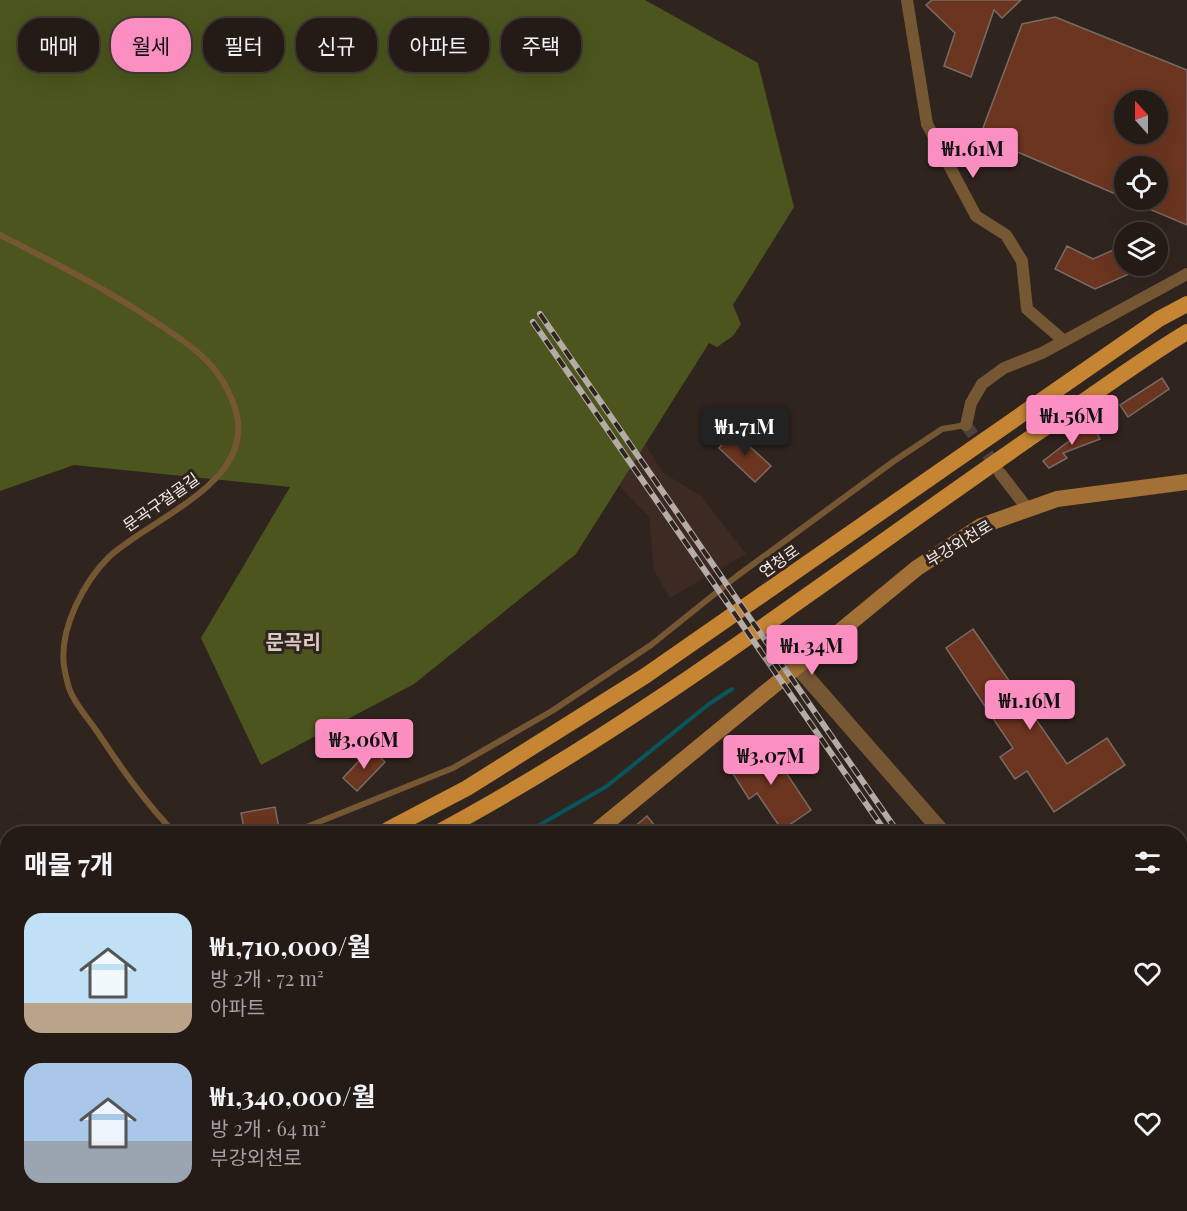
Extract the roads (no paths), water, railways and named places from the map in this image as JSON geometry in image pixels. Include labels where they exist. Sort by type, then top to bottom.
[{"type":"main road","name":"연청로","points":[[394,826],[467,788],[645,676],[1159,319],[1187,304]]},
{"type":"main road","points":[[449,826],[557,764],[658,699],[1017,447],[1187,332]]},
{"type":"main road","name":"부강외천로","points":[[602,826],[917,568],[981,526],[1057,499],[1187,482]]},
{"type":"street","points":[[907,0],[927,124],[976,216],[1006,235],[1022,261],[1027,309],[1064,341]]},
{"type":"street","points":[[966,425],[971,403],[982,384],[1004,368],[1064,341],[1187,274]]},
{"type":"street","points":[[1000,472],[1027,508]]},
{"type":"street","points":[[797,666],[937,826]]},
{"type":"lane","name":"문곡구절골길","points":[[0,235],[101,286],[171,332],[205,358],[217,373],[239,415],[238,437],[224,472],[195,497],[138,534],[109,557],[91,579],[64,641],[64,664],[69,689],[143,798],[169,826]]},
{"type":"lane","points":[[309,826],[453,768],[552,711],[651,645],[737,576],[894,462],[942,429],[966,425]]},
{"type":"waterway","points":[[538,826],[607,786],[709,704],[732,689]]},
{"type":"tunnel","points":[[966,425],[999,470]]},
{"type":"railway","points":[[540,314],[893,826]]},
{"type":"railway","points":[[533,322],[881,826]]},
{"type":"district","name":"문곡리","points":[[293,642]]}]
